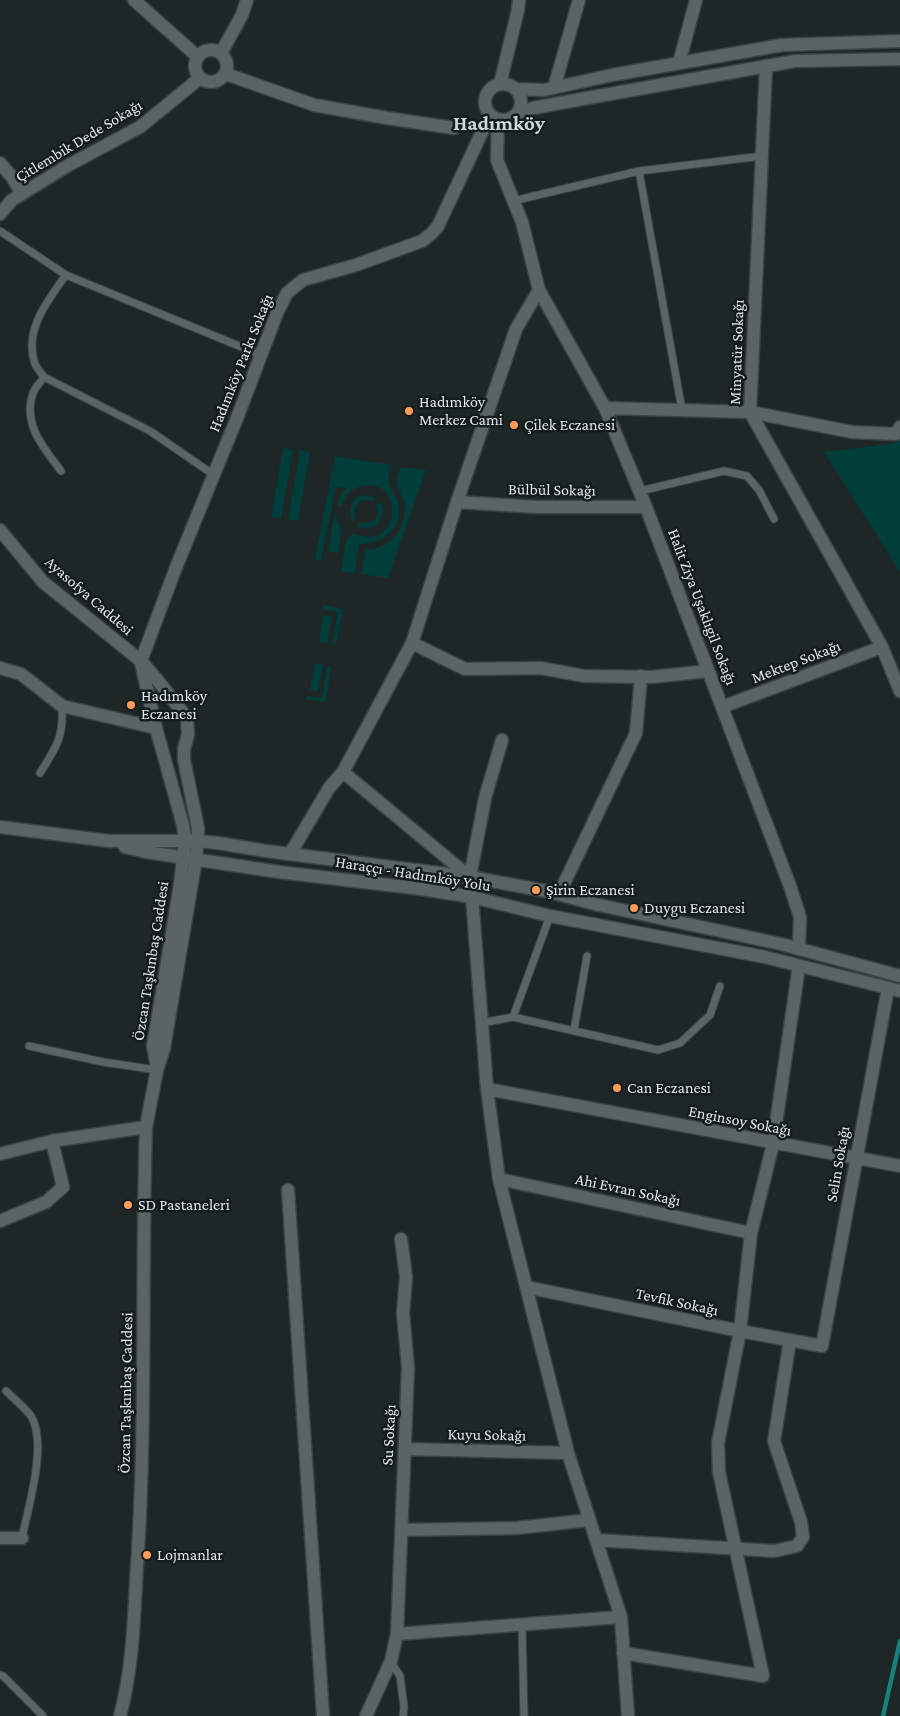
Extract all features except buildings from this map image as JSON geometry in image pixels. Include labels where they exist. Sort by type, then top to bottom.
[{"type":"street","points":[[134,0],[198,57]]},
{"type":"street","points":[[221,53],[242,15],[246,0]]},
{"type":"street","points":[[500,84],[519,0]]},
{"type":"street","points":[[554,88],[579,0]]},
{"type":"street","points":[[679,64],[696,0]]},
{"type":"street","points":[[900,41],[782,45],[612,75],[544,90],[516,90],[506,84],[500,84],[490,89],[484,99],[486,110],[494,117],[506,120],[533,108],[795,61],[900,59]]},
{"type":"street","points":[[208,50],[221,53],[226,58],[228,66],[226,74],[221,80],[206,82],[200,78],[196,71],[195,64],[198,57],[202,52],[208,50]]},
{"type":"street","name":"Minyatür Sokağı","points":[[766,67],[750,412],[882,647],[900,691]]},
{"type":"street","points":[[226,74],[314,105],[454,128]]},
{"type":"street","name":"Çitlembik Dede Sokağı","points":[[0,214],[12,200],[67,166],[140,127],[200,78]]},
{"type":"street","points":[[516,90],[521,104],[517,114]]},
{"type":"street","name":"Halit Ziya Uşaklıgil Sokağı","points":[[494,117],[497,160],[522,222],[539,290],[606,408],[646,507],[790,886],[800,917],[799,966],[773,1144],[751,1234],[740,1331],[717,1454],[719,1472],[762,1676],[623,1653]]},
{"type":"street","name":"Hadımköy Parkı Sokağı","points":[[141,661],[175,570],[282,301],[293,287],[303,280],[399,250],[422,241],[431,234],[438,226],[494,117]]},
{"type":"street","points":[[0,163],[12,177],[22,194]]},
{"type":"street","points":[[290,854],[329,788],[343,772],[412,643],[457,502],[516,329],[539,290]]},
{"type":"street","points":[[606,408],[750,412],[852,432],[896,434],[900,427]]},
{"type":"street","name":"Bülbül Sokağı","points":[[457,502],[536,507],[646,507]]},
{"type":"street","name":"Ayasofya Caddesi","points":[[0,530],[42,582],[141,661],[187,718],[188,734],[184,749],[184,760],[198,828],[198,841]]},
{"type":"street","points":[[412,643],[465,669],[541,668],[584,676],[641,676],[708,671]]},
{"type":"street","name":"Mektep Sokağı","points":[[722,707],[882,647]]},
{"type":"street","name":"Özcan Taşkınbaş Caddesi","points":[[141,661],[156,728],[183,825],[185,841],[180,885],[153,1046],[158,1070]]},
{"type":"street","points":[[0,668],[21,674],[62,706],[156,728]]},
{"type":"street","points":[[559,894],[636,733],[641,676]]},
{"type":"street","points":[[502,740],[485,798],[470,877],[486,1090],[499,1179],[568,1453],[621,1618],[628,1716]]},
{"type":"street","points":[[343,772],[470,877]]},
{"type":"street","points":[[0,827],[109,841],[198,841],[470,877],[559,894],[799,949],[900,976]]},
{"type":"street","name":"Haraççı - Hadımköy Yolu","points":[[109,841],[116,845],[146,852],[279,872],[422,888],[472,897],[550,916],[765,957],[894,990]]},
{"type":"street","name":"Özcan Taşkınbaş Caddesi","points":[[120,1716],[132,1644],[141,1512],[146,1128],[164,1048],[198,841]]},
{"type":"street","name":"Selin Sokağı","points":[[822,1346],[856,1159],[894,990]]},
{"type":"street","name":"Enginsoy Sokağı","points":[[486,1090],[900,1166]]},
{"type":"street","points":[[0,1154],[52,1141],[146,1128]]},
{"type":"street","points":[[0,1221],[46,1202],[63,1187],[52,1141]]},
{"type":"street","name":"Ahi Evran Sokağı","points":[[499,1179],[751,1234]]},
{"type":"street","points":[[288,1190],[323,1716]]},
{"type":"street","name":"Su Sokağı","points":[[366,1716],[391,1662],[397,1634],[408,1368],[404,1313],[406,1277],[401,1239]]},
{"type":"street","name":"Tevfik Sokağı","points":[[526,1287],[822,1346]]},
{"type":"street","points":[[596,1540],[774,1551],[797,1546],[803,1536],[801,1522],[774,1441],[790,1340]]},
{"type":"street","name":"Kuyu Sokağı","points":[[405,1449],[568,1453]]},
{"type":"street","points":[[401,1530],[517,1528],[589,1520]]},
{"type":"street","points":[[0,1538],[22,1538]]},
{"type":"street","points":[[397,1634],[621,1618]]},
{"type":"lane","points":[[513,200],[639,171],[762,156]]},
{"type":"lane","points":[[639,171],[682,410]]},
{"type":"lane","points":[[0,231],[66,274],[261,355]]},
{"type":"lane","points":[[66,274],[42,308],[31,342],[35,365],[44,376],[150,431],[214,475]]},
{"type":"lane","points":[[44,376],[34,392],[29,414],[36,437],[61,471]]},
{"type":"lane","points":[[640,492],[724,471],[746,476],[759,490],[774,519]]},
{"type":"lane","points":[[40,774],[58,744],[63,723],[62,706]]},
{"type":"lane","points":[[513,1017],[550,916]]},
{"type":"lane","points":[[574,1030],[587,956]]},
{"type":"lane","points":[[482,1023],[513,1017],[658,1050],[680,1043],[710,1015],[720,986]]},
{"type":"lane","points":[[30,1046],[103,1062],[158,1070]]},
{"type":"lane","points":[[6,1391],[31,1417],[37,1437],[37,1464],[22,1538]]},
{"type":"lane","points":[[522,1625],[524,1716]]},
{"type":"lane","points":[[391,1662],[400,1676],[404,1707],[403,1716]]},
{"type":"lane","points":[[0,1675],[44,1716]]},
{"type":"shaded area","points":[[900,437],[900,572],[824,452],[896,443]]},
{"type":"shaded area","points":[[283,448],[293,450],[281,519],[271,517]]},
{"type":"shaded area","points":[[300,450],[310,452],[298,521],[288,519]]},
{"type":"shaded area","points":[[335,456],[391,465],[388,482],[398,502],[398,520],[390,533],[376,542],[359,544],[355,573],[341,572],[346,541],[353,533],[369,537],[381,534],[389,525],[392,514],[391,503],[386,493],[377,486],[363,486],[349,493],[341,506],[337,505],[340,496],[347,488],[336,487],[321,561],[315,559]]},
{"type":"shaded area","points":[[400,467],[426,470],[388,578],[361,574],[366,550],[374,549],[388,542],[394,537],[402,524],[405,505],[397,486]]},
{"type":"shaded area","points":[[364,495],[376,498],[372,501],[364,500],[360,502],[355,510],[356,519],[352,521],[350,512],[353,502]]},
{"type":"shaded area","points":[[380,502],[382,514],[378,523],[369,528],[357,526],[360,522],[369,523],[375,520],[378,512],[376,504]]},
{"type":"shaded area","points":[[335,512],[342,531],[338,553],[328,551]]},
{"type":"shaded area","points":[[323,605],[343,609],[336,645],[332,644],[338,612],[323,609]]},
{"type":"shaded area","points":[[323,615],[332,617],[327,644],[319,642]]},
{"type":"shaded area","points":[[315,663],[323,665],[318,692],[310,690]]},
{"type":"shaded area","points":[[327,666],[331,667],[326,702],[306,699],[306,696],[322,698]]},
{"type":"waterway","points":[[883,1716],[900,1641]]},
{"type":"place","name":"Hadımköy Merkez Cami","points":[[409,411]]},
{"type":"place","name":"Çilek Eczanesi","points":[[514,425]]},
{"type":"place","name":"Hadımköy Eczanesi","points":[[131,705]]},
{"type":"place","name":"Şirin Eczanesi","points":[[536,890]]},
{"type":"place","name":"Duygu Eczanesi","points":[[634,908]]},
{"type":"place","name":"Can Eczanesi","points":[[617,1088]]},
{"type":"place","name":"SD Pastaneleri","points":[[128,1205]]},
{"type":"place","name":"Lojmanlar","points":[[147,1555]]},
{"type":"district","name":"Hadımköy","points":[[499,124]]}]
